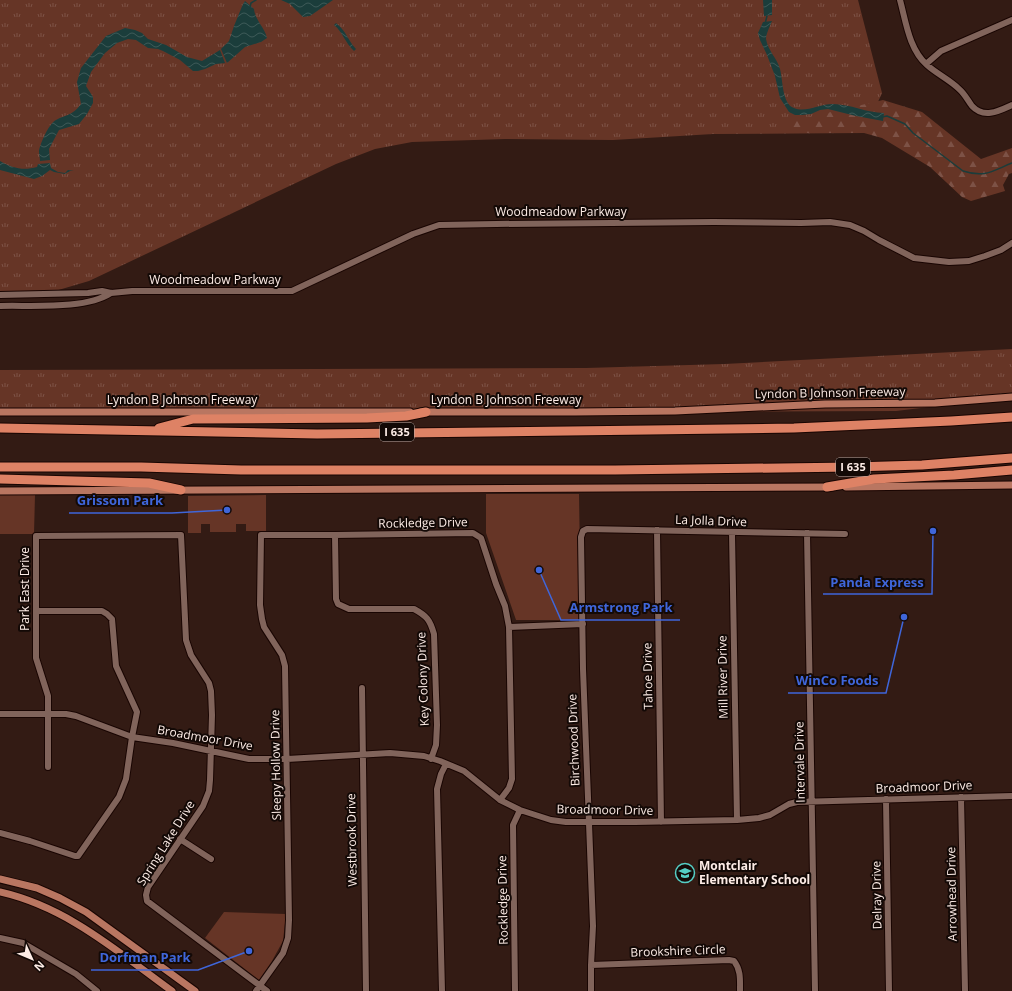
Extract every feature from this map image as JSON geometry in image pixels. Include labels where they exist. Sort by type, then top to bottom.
[{"type":"highway","points":[[148,431],[193,419],[367,418],[406,416],[426,412]]},
{"type":"highway","name":"I 635","points":[[0,428],[317,434],[794,428],[1012,417]]},
{"type":"highway","name":"I 635","points":[[0,467],[141,467],[241,470],[615,470],[860,467],[922,465],[1012,458]]},
{"type":"highway","points":[[827,487],[874,479],[954,475],[1012,470]]},
{"type":"highway","points":[[0,479],[149,483],[181,490]]},
{"type":"main road","name":"Lyndon B Johnson Freeway","points":[[0,412],[257,413],[675,411],[824,404],[935,403],[1012,397]]},
{"type":"main road","points":[[0,491],[1012,485]]},
{"type":"main road","points":[[0,879],[37,888],[81,909],[195,991]]},
{"type":"main road","points":[[0,892],[36,903],[69,919],[93,933],[172,991]]},
{"type":"street","points":[[900,0],[913,46],[926,64],[959,89],[973,107],[980,112],[989,114],[1012,105]]},
{"type":"street","points":[[926,64],[941,51],[1012,20]]},
{"type":"street","name":"Woodmeadow Parkway","points":[[0,295],[102,291],[111,293],[155,290],[292,291],[413,234],[439,225],[830,222],[850,225],[864,231],[914,258],[949,262],[970,261],[1001,250],[1012,243]]},
{"type":"street","name":"Woodmeadow Parkway","points":[[0,306],[64,305],[101,298],[111,293]]},
{"type":"street","name":"La Jolla Drive","points":[[581,537],[583,531],[587,529],[845,534]]},
{"type":"street","name":"Tahoe Drive","points":[[657,530],[661,822]]},
{"type":"street","name":"Rockledge Drive","points":[[261,535],[473,533],[481,538],[505,606],[508,627],[511,685],[512,779],[509,788],[500,800]]},
{"type":"street","name":"Mill River Drive","points":[[732,533],[737,820]]},
{"type":"street","name":"Intervale Drive","points":[[807,533],[815,991]]},
{"type":"street","name":"Park East Drive","points":[[48,767],[48,696],[36,658],[36,536],[181,534]]},
{"type":"street","name":"Spring Lake Drive","points":[[181,534],[186,640],[191,655],[209,684],[212,715],[210,780],[207,796],[203,806],[148,887],[146,895],[147,901],[258,988],[267,991]]},
{"type":"street","name":"Sleepy Hollow Drive","points":[[258,988],[283,953],[288,938],[289,920],[285,666],[282,655],[264,627],[260,605],[261,535]]},
{"type":"street","name":"Key Colony Drive","points":[[335,535],[336,599],[338,604],[348,609],[414,609],[424,614],[430,621],[434,634],[436,725],[436,744],[431,759]]},
{"type":"street","name":"Birchwood Drive","points":[[581,537],[583,669],[593,926],[591,991]]},
{"type":"street","points":[[0,833],[78,856],[119,797],[124,787],[137,712],[116,666],[112,619],[107,614],[102,611],[36,611]]},
{"type":"street","points":[[508,627],[583,624]]},
{"type":"street","name":"Westbrook Drive","points":[[362,688],[366,991]]},
{"type":"street","name":"Broadmoor Drive","points":[[0,714],[48,713],[76,716],[132,737],[172,743],[249,759],[287,759],[400,753],[424,756],[464,771],[500,800],[520,810],[551,820],[566,822],[737,820],[759,818],[770,815],[789,804],[886,799],[1012,796]]},
{"type":"street","points":[[442,991],[437,789],[441,774],[446,764]]},
{"type":"street","name":"Arrowhead Drive","points":[[961,797],[965,991]]},
{"type":"street","name":"Delray Drive","points":[[886,799],[889,991]]},
{"type":"street","name":"Rockledge Drive","points":[[515,991],[513,824],[520,810]]},
{"type":"street","points":[[180,839],[211,859]]},
{"type":"street","points":[[0,938],[23,943],[76,974],[96,991]]},
{"type":"street","name":"Brookshire Circle","points":[[591,965],[729,960],[734,961],[738,967],[740,974],[740,991]]},
{"type":"green space","points":[[0,0],[858,0],[882,93],[864,133],[713,134],[613,140],[505,139],[412,142],[375,149],[336,164],[89,281],[55,291],[0,291]]},
{"type":"green space","points":[[883,100],[922,112],[981,159],[1012,148],[1012,173],[1009,174],[1003,185],[1005,191],[971,201],[962,197],[930,167],[882,138],[864,133],[789,133],[790,120]]},
{"type":"green space","points":[[1012,349],[1012,397],[896,411],[0,414],[0,370],[586,368],[724,364]]},
{"type":"green space","points":[[486,494],[579,494],[581,620],[516,620],[486,533]]},
{"type":"green space","points":[[0,495],[35,495],[34,534],[0,534]]},
{"type":"green space","points":[[266,495],[266,531],[246,531],[246,524],[236,524],[236,532],[210,532],[210,524],[201,524],[201,533],[188,533],[188,496]]},
{"type":"green space","points":[[224,912],[286,914],[283,941],[259,980],[205,938]]},
{"type":"water","points":[[281,0],[333,0],[310,16],[303,17],[290,4]]},
{"type":"water","points":[[763,0],[772,0],[772,15],[764,16]]},
{"type":"water","points":[[245,1],[254,9],[256,17],[267,38],[261,42],[245,47],[227,63],[221,49],[229,41]]},
{"type":"water","points":[[772,21],[767,32],[766,39],[779,65],[785,97],[790,106],[799,109],[808,109],[828,104],[846,105],[871,112],[884,113],[883,121],[828,109],[802,115],[795,115],[789,112],[780,98],[775,76],[758,33],[763,22]]},
{"type":"water","points":[[336,23],[356,49],[354,51],[334,25]]},
{"type":"water","points":[[125,28],[142,33],[148,39],[166,45],[187,57],[202,61],[220,50],[225,63],[216,64],[198,71],[193,71],[180,60],[158,49],[148,48],[136,40],[128,39],[117,43],[105,53],[91,72],[86,86],[93,97],[93,103],[87,114],[79,124],[59,130],[49,149],[50,160],[40,161],[39,149],[50,125],[56,120],[72,113],[81,104],[77,82],[81,68],[106,36]]},
{"type":"water","points":[[0,161],[22,169],[37,167],[38,164],[50,163],[51,168],[58,172],[65,173],[68,170],[74,171],[70,171],[65,174],[50,170],[42,176],[34,179],[0,170]]},
{"type":"waterway","points":[[250,7],[251,3],[256,0]]},
{"type":"waterway","points":[[765,24],[767,16]]},
{"type":"waterway","points":[[882,117],[887,116],[905,124],[913,133],[963,171],[983,174],[1012,163]]},
{"type":"place","name":"Grissom Park","points":[[227,510]]},
{"type":"place","name":"Panda Express","points":[[933,531]]},
{"type":"place","name":"Armstrong Park","points":[[539,570]]},
{"type":"place","name":"WinCo Foods","points":[[904,617]]},
{"type":"place","name":"Montclair Elementary School","points":[[685,873]]},
{"type":"place","name":"Dorfman Park","points":[[249,951]]}]
